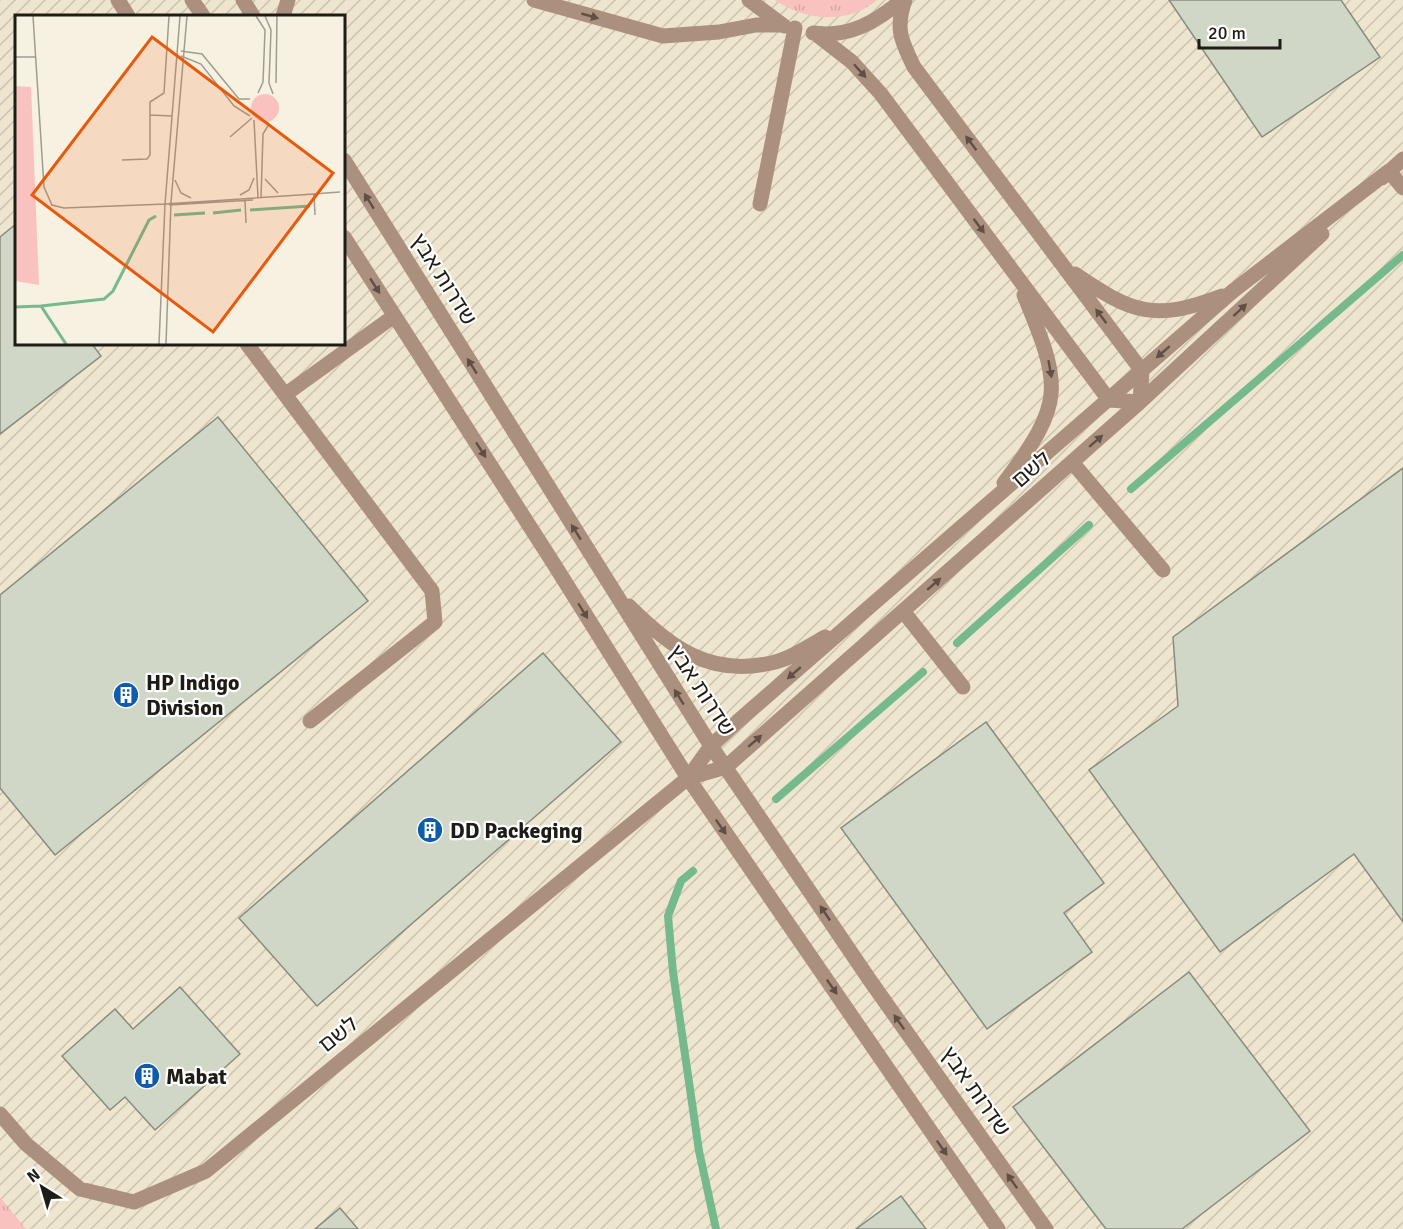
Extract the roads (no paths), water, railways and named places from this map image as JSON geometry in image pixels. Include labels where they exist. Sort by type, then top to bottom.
[{"type":"street","points":[[118,0],[127,15]]},
{"type":"street","points":[[192,0],[202,15]]},
{"type":"street","points":[[243,0],[253,15]]},
{"type":"street","points":[[283,15],[288,0]]},
{"type":"street","points":[[534,0],[663,36],[719,32],[756,25],[788,27],[816,34],[852,31],[879,20],[903,0]]},
{"type":"street","points":[[749,0],[788,27]]},
{"type":"street","points":[[816,34],[843,54],[881,94],[1109,400],[1140,402],[1142,371],[914,67],[905,48],[898,21],[903,0]]},
{"type":"street","points":[[760,204],[788,27]]},
{"type":"street","name":"לשם","points":[[688,778],[726,767],[1140,402],[1403,159]]},
{"type":"street","name":"שדרות אבץ","points":[[345,162],[711,746],[869,979],[1046,1229]]},
{"type":"street","points":[[1389,171],[1403,188]]},
{"type":"street","name":"לשם","points":[[0,1114],[26,1144],[80,1190],[134,1202],[206,1171],[688,778],[711,746],[1233,291],[1389,171]]},
{"type":"street","points":[[345,239],[688,778],[998,1229]]},
{"type":"street","points":[[1063,265],[1115,301],[1142,309],[1167,311],[1195,306],[1233,291]]},
{"type":"street","points":[[985,508],[1033,444],[1047,418],[1052,393],[1052,375],[1045,346],[1016,275]]},
{"type":"street","points":[[286,394],[394,316]]},
{"type":"street","points":[[248,345],[432,591],[435,622],[310,721]]},
{"type":"street","points":[[1072,462],[1163,570]]},
{"type":"street","points":[[609,585],[653,630],[690,656],[729,665],[772,663],[854,621]]},
{"type":"street","points":[[903,611],[963,687]]},
{"type":"waterway","points":[[1131,489],[1403,255]]},
{"type":"waterway","points":[[957,643],[1089,525]]},
{"type":"waterway","points":[[776,799],[923,672]]},
{"type":"waterway","points":[[693,871],[681,881],[668,916],[673,972],[699,1151],[716,1229]]},
{"type":"place","name":"HP Indigo Division","points":[[126,695]]},
{"type":"place","name":"DD Packeging","points":[[430,830]]},
{"type":"place","name":"Mabat","points":[[147,1076]]}]
